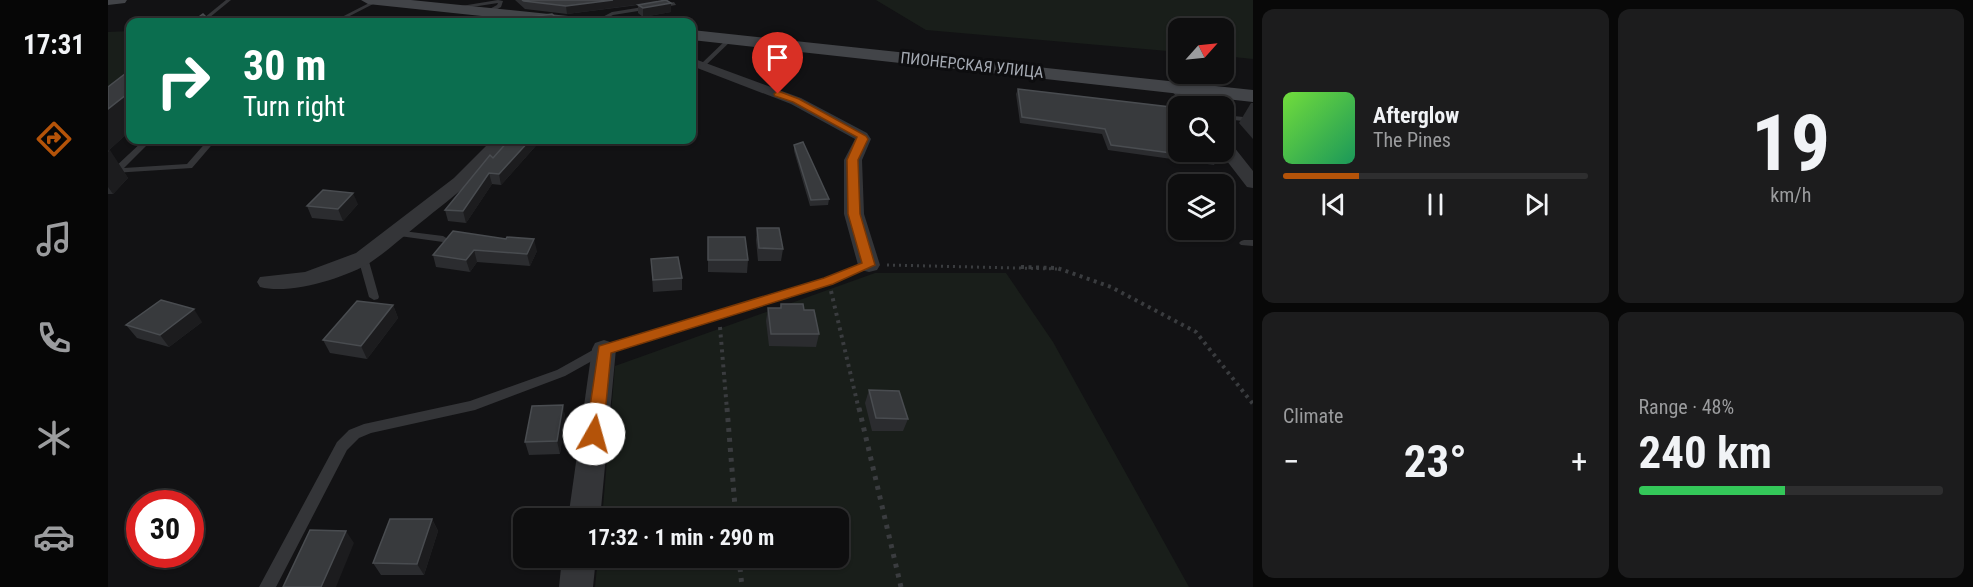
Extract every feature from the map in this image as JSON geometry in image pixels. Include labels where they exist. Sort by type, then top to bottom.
[{"type":"street","points":[[108,1],[120,0]]},
{"type":"street","points":[[372,1],[537,18]]},
{"type":"street","name":"ПИОНЕРСКАЯ УЛИЦА","points":[[696,35],[1253,96]]},
{"type":"street","points":[[697,63],[796,100],[861,136],[863,139],[852,160],[854,214],[868,265]]},
{"type":"street","points":[[1175,87],[1184,96]]},
{"type":"street","points":[[268,282],[306,279],[339,269],[363,258],[460,182],[497,144]]},
{"type":"street","points":[[1234,158],[1253,183]]},
{"type":"street","points":[[585,508],[604,350]]},
{"type":"street","points":[[576,587],[578,568]]},
{"type":"lane","points":[[206,18],[229,0]]},
{"type":"lane","points":[[342,18],[372,1]]},
{"type":"lane","points":[[449,9],[504,1]]},
{"type":"lane","points":[[486,13],[504,1]]},
{"type":"lane","points":[[604,18],[612,14],[674,4]]},
{"type":"lane","points":[[697,63],[730,39]]},
{"type":"lane","points":[[1234,118],[1253,120]]},
{"type":"lane","points":[[144,144],[116,171],[189,166],[208,144]]},
{"type":"lane","points":[[395,233],[443,239]]},
{"type":"lane","points":[[363,258],[374,297]]},
{"type":"lane","points":[[267,587],[342,446],[354,434],[392,422],[471,406],[561,373],[604,350],[828,281],[868,265]]},
{"type":"path","points":[[868,265],[1057,268],[1111,287],[1196,332],[1253,404]]},
{"type":"path","points":[[828,281],[901,587]]},
{"type":"path","points":[[719,314],[735,508]]},
{"type":"path","points":[[740,568],[741,587]]},
{"type":"shaded area","points":[[876,0],[1253,0],[1253,59],[1234,57],[1234,18],[1168,18],[1168,51],[926,30]]},
{"type":"shaded area","points":[[126,31],[126,72],[108,88],[108,32]]},
{"type":"shaded area","points":[[875,273],[1006,273],[1053,342],[1189,587],[595,587],[597,568],[849,568],[849,508],[603,508],[615,366]]},
{"type":"building","points":[[522,0],[613,0],[566,6]]},
{"type":"building","points":[[666,0],[671,3],[643,8],[638,5]]},
{"type":"building","points":[[552,14],[556,18],[522,18]]},
{"type":"building","points":[[126,73],[126,95],[108,109],[108,87]]},
{"type":"building","points":[[1018,89],[1168,107],[1168,153],[1111,145],[1105,129],[1022,117]]},
{"type":"building","points":[[803,142],[829,199],[811,200],[794,145]]},
{"type":"building","points":[[505,144],[526,144],[499,174],[489,173],[463,211],[445,210],[490,155],[493,158]]},
{"type":"building","points":[[323,190],[353,193],[338,209],[307,206]]},
{"type":"building","points":[[757,228],[779,228],[783,249],[759,248]]},
{"type":"building","points":[[453,231],[506,239],[507,237],[534,239],[527,254],[474,250],[466,260],[433,255]]},
{"type":"building","points":[[708,237],[745,237],[748,260],[708,260]]},
{"type":"building","points":[[678,257],[682,278],[653,280],[651,259]]},
{"type":"building","points":[[161,300],[194,309],[160,335],[126,325]]},
{"type":"building","points":[[357,301],[393,305],[361,346],[323,340]]},
{"type":"building","points":[[781,304],[803,304],[804,310],[814,310],[819,334],[771,334],[768,308],[781,308]]},
{"type":"building","points":[[869,390],[899,391],[908,419],[876,418]]},
{"type":"building","points":[[563,405],[557,441],[525,442],[532,406]]},
{"type":"building","points":[[390,519],[432,519],[417,564],[373,563]]},
{"type":"building","points":[[310,530],[346,531],[321,587],[283,587]]},
{"type":"route","points":[[594,434],[604,350],[828,281],[868,265],[854,214],[852,160],[863,139],[851,128],[796,100],[778,94]]}]
